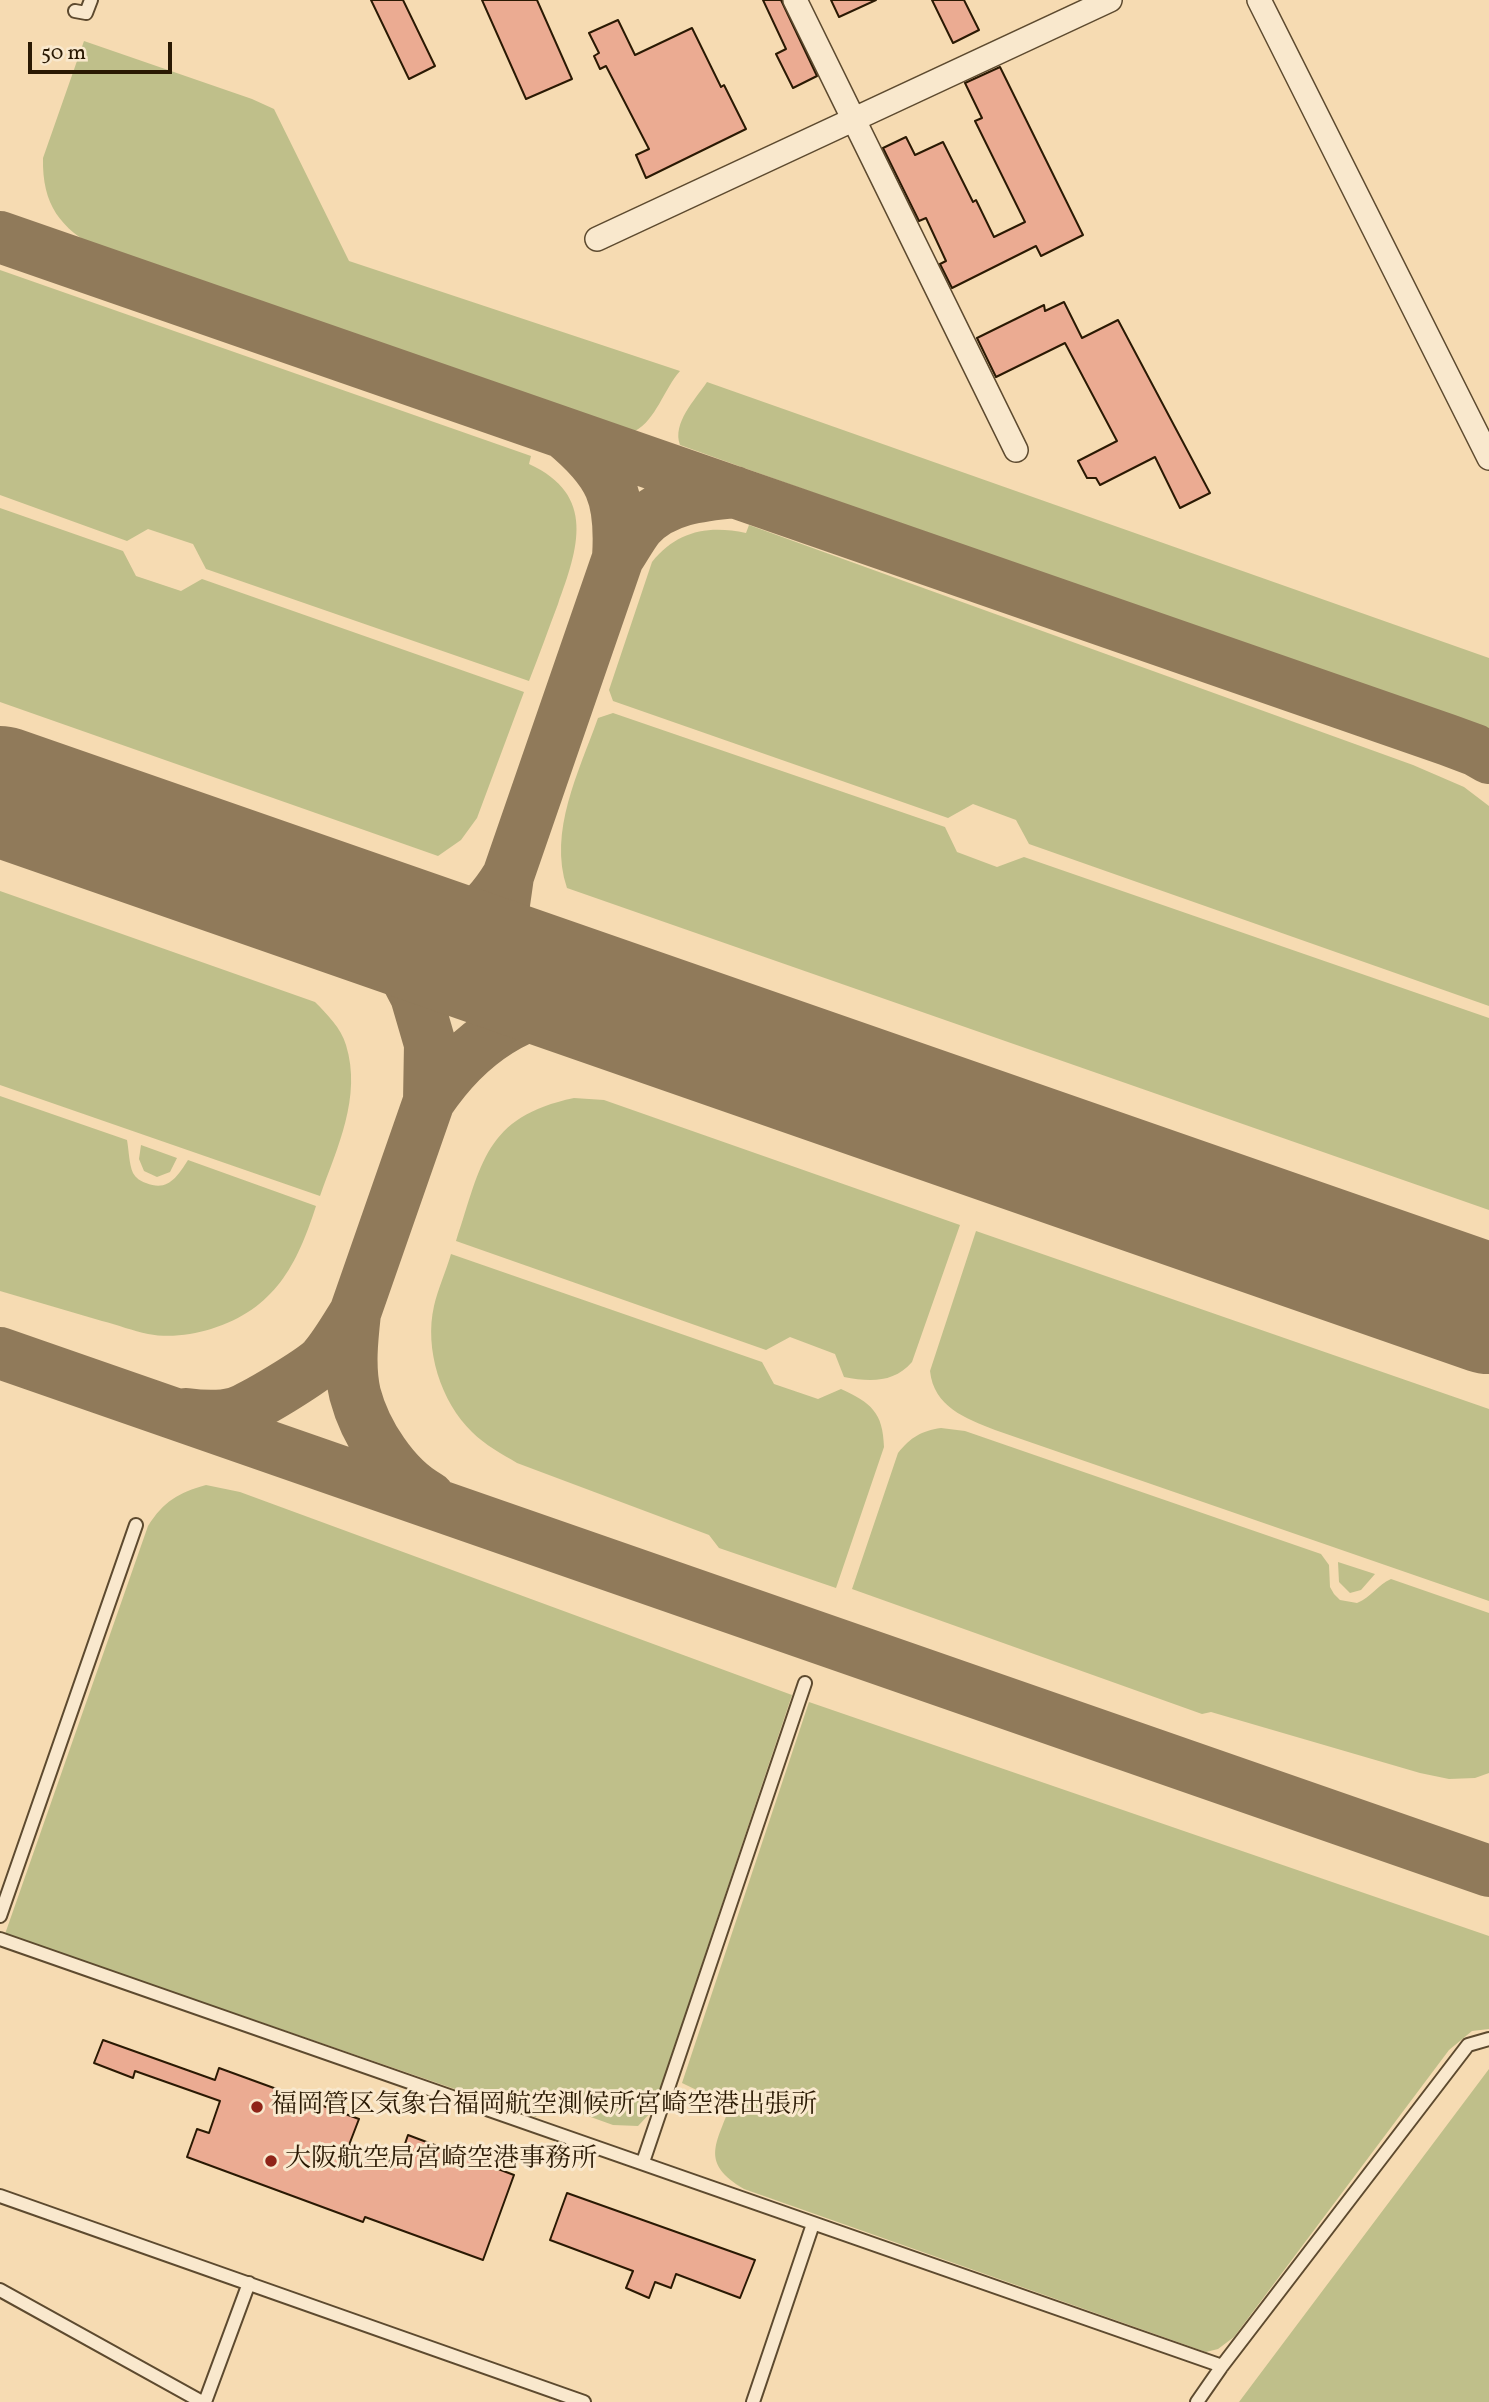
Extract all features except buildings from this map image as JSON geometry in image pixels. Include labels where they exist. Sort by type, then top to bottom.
[{"type":"street","points":[[795,0],[1016,450]]},
{"type":"street","points":[[597,239],[1110,0]]},
{"type":"street","points":[[1259,0],[1489,458]]},
{"type":"lane","points":[[75,10],[86,13],[91,0]]},
{"type":"lane","points":[[0,1916],[136,1525]]},
{"type":"lane","points":[[643,2162],[805,1683]]},
{"type":"lane","points":[[0,1939],[1222,2366]]},
{"type":"lane","points":[[1197,2402],[1468,2045],[1489,2039]]},
{"type":"lane","points":[[0,2196],[584,2402]]},
{"type":"lane","points":[[753,2402],[813,2224]]},
{"type":"lane","points":[[0,2290],[203,2402],[249,2283]]},
{"type":"green space","points":[[84,41],[274,109],[349,261],[680,371],[649,420],[635,431],[100,250],[64,224],[50,202],[44,175],[43,158]]},
{"type":"green space","points":[[0,270],[531,456],[529,464],[551,477],[565,491],[573,507],[576,544],[558,604],[529,681],[206,569],[193,544],[148,529],[127,541],[0,495]]},
{"type":"green space","points":[[707,382],[1489,658],[1489,738],[1444,718],[680,445],[678,437],[682,420]]},
{"type":"green space","points":[[0,508],[123,551],[136,576],[181,591],[202,579],[524,692],[477,818],[461,840],[438,856],[0,702]]},
{"type":"green space","points":[[749,525],[1413,765],[1464,787],[1489,806],[1489,1006],[1029,844],[1016,820],[973,804],[948,818],[613,701],[609,690],[652,562],[672,543],[683,537],[706,530],[746,533]]},
{"type":"green space","points":[[613,713],[945,827],[957,852],[997,867],[1024,857],[1489,1018],[1489,1210],[567,888],[561,845],[568,802],[598,718]]},
{"type":"green space","points":[[0,891],[315,1002],[344,1039],[351,1084],[340,1141],[320,1196],[0,1085]]},
{"type":"green space","points":[[0,1096],[127,1140],[133,1173],[146,1183],[160,1186],[166,1184],[176,1177],[188,1160],[316,1206],[291,1266],[267,1297],[252,1310],[211,1329],[180,1335],[142,1333],[0,1291]]},
{"type":"green space","points":[[574,1098],[604,1100],[960,1225],[912,1362],[897,1374],[881,1379],[844,1377],[835,1354],[790,1337],[766,1350],[456,1241],[481,1167],[504,1131],[544,1106]]},
{"type":"green space","points":[[141,1145],[177,1158],[170,1172],[157,1177],[144,1171],[139,1159]]},
{"type":"green space","points":[[976,1231],[1489,1409],[1489,1601],[995,1430],[953,1410],[938,1394],[930,1371]]},
{"type":"green space","points":[[451,1254],[762,1362],[774,1384],[818,1399],[841,1389],[868,1404],[881,1425],[884,1447],[836,1588],[719,1548],[709,1535],[517,1463],[477,1437],[452,1406],[433,1357],[431,1323]]},
{"type":"green space","points":[[941,1428],[965,1431],[1321,1554],[1329,1565],[1330,1587],[1340,1600],[1357,1603],[1391,1579],[1489,1613],[1489,1773],[1475,1778],[1449,1779],[1211,1712],[1202,1714],[852,1589],[898,1453],[917,1436]]},
{"type":"green space","points":[[206,1485],[240,1492],[792,1695],[653,2110],[638,2126],[613,2125],[546,2101],[536,2117],[5,1934],[148,1526],[172,1499]]},
{"type":"green space","points":[[1338,1562],[1375,1574],[1361,1590],[1350,1593],[1339,1582]]},
{"type":"green space","points":[[809,1702],[1489,1936],[1489,2029],[1472,2031],[1449,2050],[1234,2337],[1218,2349],[1206,2352],[744,2189],[721,2171],[715,2152],[730,2106],[682,2083]]},
{"type":"green space","points":[[1489,2069],[1489,2402],[1239,2402]]},
{"type":"taxiway","points":[[0,237],[1448,740],[1489,758]]},
{"type":"taxiway","points":[[391,927],[429,931],[459,925],[485,907],[508,876],[618,558],[618,518],[610,487],[593,460],[564,433]]},
{"type":"taxiway","points":[[618,558],[639,526],[659,510],[696,497],[735,492]]},
{"type":"taxiway","points":[[508,876],[503,911],[515,946],[527,963],[544,976],[581,992]]},
{"type":"taxiway","points":[[186,1414],[217,1416],[242,1410],[295,1380],[328,1354],[355,1313],[429,1101],[430,1044],[416,996],[404,973],[367,931],[316,900]]},
{"type":"taxiway","points":[[429,1101],[460,1062],[499,1031],[520,1020],[543,1011],[567,1007],[593,1007],[641,1015]]},
{"type":"taxiway","points":[[355,1313],[352,1374],[360,1409],[374,1438],[393,1466],[416,1489],[429,1497]]},
{"type":"taxiway","points":[[0,1353],[1489,1871]]},
{"type":"runway","points":[[0,791],[1489,1309]]},
{"type":"place","name":"福岡管区気象台福岡航空測候所宮崎空港出張所","points":[[257,2107]]},
{"type":"place","name":"大阪航空局宮崎空港事務所","points":[[271,2161]]}]
